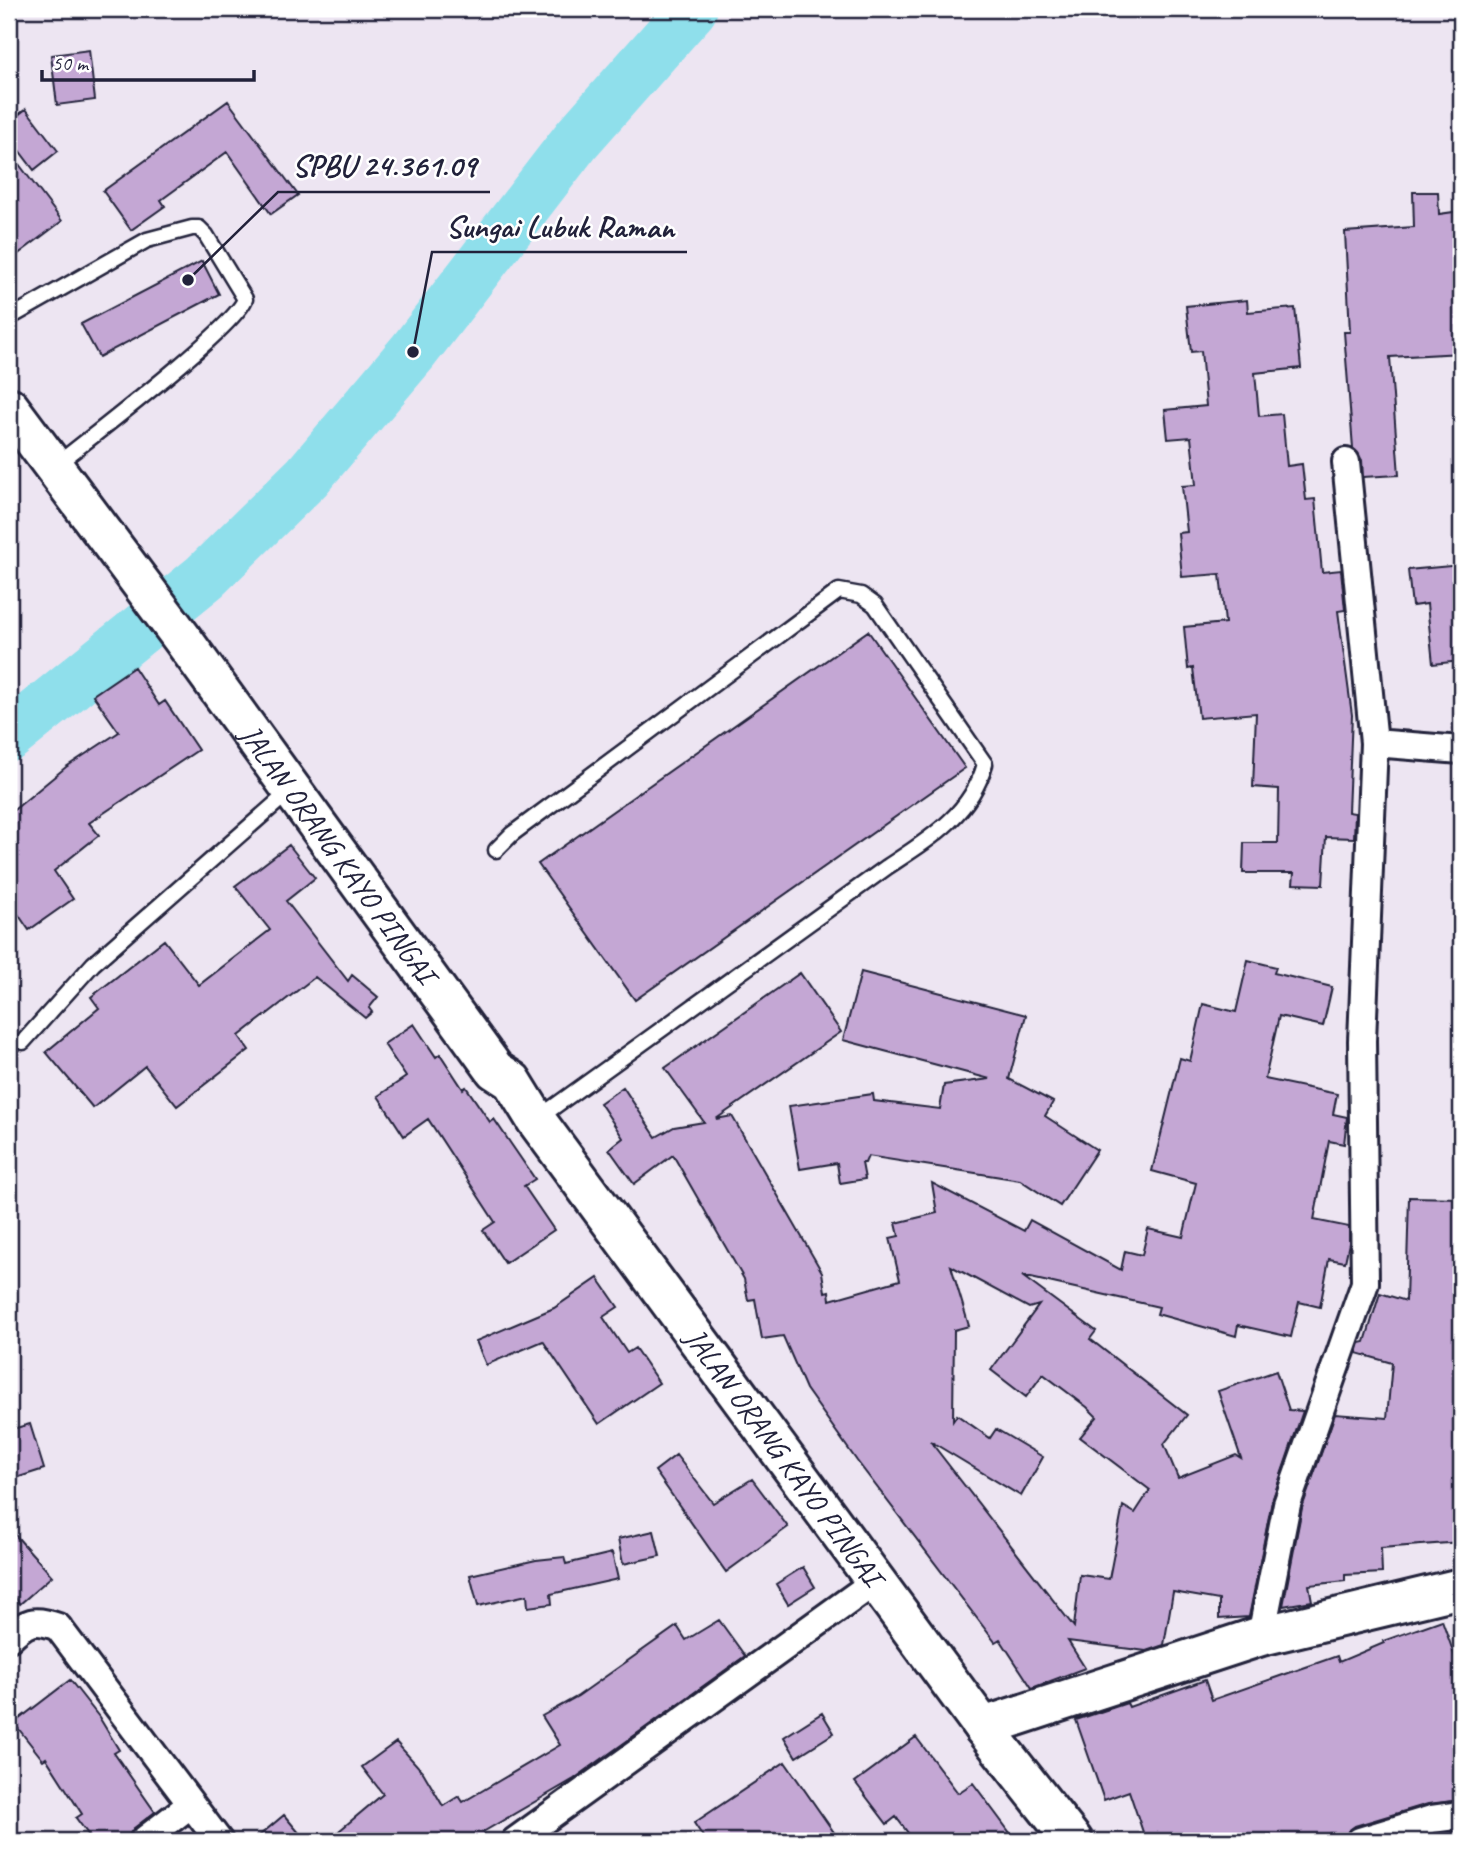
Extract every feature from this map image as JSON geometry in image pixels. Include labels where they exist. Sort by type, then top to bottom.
[{"type":"main road","name":"JALAN ORANG KAYO PINGAI","points":[[9,407],[181,637],[495,1070],[512,1081],[536,1120],[983,1727],[1073,1841]]},
{"type":"main road","name":"JALAN ORANG KAYO PINGAI","points":[[495,1070],[495,1093],[1045,1841]]},
{"type":"main road","points":[[983,1727],[1261,1636],[1461,1588]]},
{"type":"street","points":[[1261,1636],[1287,1504],[1365,1283],[1362,1041],[1374,743],[1346,462]]},
{"type":"street","points":[[1374,743],[1461,750]]},
{"type":"street","points":[[515,1841],[862,1591]]},
{"type":"street","points":[[9,1638],[22,1626],[40,1620],[58,1627],[219,1841]]},
{"type":"street","points":[[143,1841],[191,1804]]},
{"type":"street","points":[[1360,1841],[1432,1819],[1461,1815]]},
{"type":"lane","points":[[9,318],[147,240],[192,228],[199,228],[206,234],[245,299],[239,311],[187,357],[54,467]]},
{"type":"lane","points":[[496,850],[513,834],[839,591],[861,595],[875,605],[985,764],[975,793],[940,832],[887,867],[536,1120]]},
{"type":"lane","points":[[23,1042],[93,964],[292,789]]},
{"type":"building","points":[[89,50],[95,100],[57,105],[51,55]]},
{"type":"building","points":[[228,101],[298,195],[271,214],[227,152],[161,200],[165,206],[131,230],[103,191]]},
{"type":"building","points":[[26,109],[58,151],[34,170],[9,137],[9,122]]},
{"type":"building","points":[[9,151],[62,221],[9,261]]},
{"type":"building","points":[[1413,192],[1438,192],[1439,214],[1461,211],[1461,353],[1390,357],[1399,475],[1363,477],[1362,460],[1353,448],[1344,332],[1350,332],[1345,232],[1414,227]]},
{"type":"building","points":[[202,261],[219,294],[99,357],[81,324]]},
{"type":"building","points":[[1247,300],[1248,312],[1295,308],[1301,368],[1255,373],[1259,416],[1282,414],[1287,466],[1302,464],[1306,500],[1315,499],[1322,572],[1341,570],[1345,610],[1338,611],[1352,715],[1348,812],[1355,813],[1354,838],[1326,837],[1323,885],[1293,884],[1294,873],[1243,873],[1244,843],[1278,843],[1279,789],[1253,787],[1256,713],[1199,718],[1193,668],[1188,669],[1184,627],[1225,623],[1220,574],[1182,577],[1178,533],[1187,532],[1182,486],[1196,485],[1191,437],[1168,439],[1165,410],[1206,406],[1201,351],[1191,352],[1186,306]]},
{"type":"building","points":[[1461,565],[1461,661],[1433,664],[1427,604],[1412,606],[1408,570]]},
{"type":"building","points":[[868,631],[965,768],[635,1000],[538,864]]},
{"type":"building","points":[[134,667],[159,705],[165,701],[198,750],[89,823],[99,835],[54,871],[73,899],[29,930],[9,901],[9,814],[66,767],[119,732],[93,695]]},
{"type":"building","points":[[289,845],[315,878],[286,901],[348,981],[352,975],[378,997],[369,1008],[372,1012],[365,1018],[315,977],[239,1036],[249,1050],[177,1106],[145,1066],[93,1108],[46,1052],[99,1008],[91,997],[164,940],[199,985],[270,930],[235,886]]},
{"type":"building","points":[[1248,960],[1276,967],[1274,973],[1332,987],[1323,1026],[1279,1016],[1265,1079],[1337,1094],[1333,1114],[1347,1117],[1344,1144],[1329,1141],[1314,1220],[1349,1227],[1349,1243],[1345,1262],[1329,1259],[1320,1307],[1299,1302],[1291,1337],[1238,1325],[1236,1336],[1157,1314],[1159,1307],[1022,1276],[1096,1331],[1090,1339],[1187,1415],[1164,1444],[1178,1478],[1236,1455],[1241,1458],[1218,1391],[1276,1371],[1289,1410],[1303,1411],[1272,1501],[1249,1617],[1219,1619],[1219,1600],[1173,1592],[1164,1645],[1146,1651],[1068,1641],[1085,1668],[1032,1688],[1000,1639],[995,1642],[857,1461],[806,1389],[783,1336],[762,1339],[755,1299],[748,1300],[744,1279],[673,1155],[634,1184],[609,1149],[623,1138],[600,1103],[623,1087],[656,1137],[674,1127],[704,1122],[665,1068],[800,973],[841,1032],[716,1119],[732,1116],[822,1272],[825,1292],[829,1291],[830,1300],[900,1280],[890,1238],[899,1236],[896,1223],[937,1213],[932,1183],[1024,1231],[1030,1220],[1121,1270],[1125,1251],[1142,1255],[1148,1229],[1183,1237],[1196,1183],[1152,1171],[1180,1058],[1190,1061],[1203,1004],[1236,1012]],"holes":[[[951,1266],[1029,1308],[1039,1305],[991,1370],[1026,1397],[1043,1374],[1087,1407],[1097,1417],[1080,1437],[1150,1490],[1135,1513],[1123,1506],[1109,1579],[1080,1575],[1074,1627],[930,1441],[1021,1496],[1043,1457],[996,1429],[990,1438],[957,1415],[953,1421],[954,1330],[969,1326]]]},
{"type":"building","points":[[861,972],[1026,1015],[1009,1079],[1053,1102],[1045,1116],[1097,1150],[1060,1206],[1020,1180],[868,1156],[865,1163],[862,1163],[865,1179],[840,1183],[837,1163],[800,1169],[789,1106],[873,1094],[874,1101],[940,1109],[944,1085],[990,1079],[843,1040]]},
{"type":"building","points":[[414,1024],[436,1057],[440,1054],[463,1089],[466,1087],[490,1122],[494,1119],[535,1179],[524,1186],[554,1230],[505,1263],[483,1230],[495,1222],[428,1119],[404,1136],[378,1096],[406,1077],[384,1044]]},
{"type":"building","points":[[1409,1197],[1461,1198],[1461,1542],[1381,1548],[1382,1573],[1345,1575],[1345,1581],[1309,1585],[1312,1601],[1283,1606],[1302,1508],[1335,1414],[1387,1418],[1392,1363],[1357,1353],[1360,1343],[1365,1342],[1380,1293],[1406,1301]]},
{"type":"building","points":[[598,1278],[618,1307],[603,1317],[627,1353],[635,1348],[659,1383],[599,1424],[543,1341],[486,1365],[476,1341],[554,1308]]},
{"type":"building","points":[[30,1424],[44,1469],[16,1478],[9,1455],[9,1430]]},
{"type":"building","points":[[676,1455],[713,1503],[752,1479],[788,1527],[726,1572],[655,1471]]},
{"type":"building","points":[[9,1528],[52,1576],[20,1604],[9,1591]]},
{"type":"building","points":[[654,1531],[660,1556],[623,1564],[618,1539]]},
{"type":"building","points":[[612,1553],[618,1579],[551,1594],[552,1604],[528,1607],[527,1595],[478,1606],[470,1575],[536,1560],[564,1557],[566,1564]]},
{"type":"building","points":[[803,1567],[815,1587],[788,1604],[776,1584]]},
{"type":"building","points":[[719,1620],[745,1656],[574,1779],[483,1832],[489,1841],[327,1841],[383,1794],[362,1767],[396,1742],[423,1772],[443,1806],[459,1796],[463,1802],[560,1745],[542,1716],[578,1696],[677,1626],[686,1640]]},
{"type":"building","points":[[1442,1620],[1461,1674],[1461,1800],[1428,1804],[1355,1826],[1348,1831],[1345,1841],[1333,1841],[1331,1833],[1310,1841],[1146,1841],[1129,1791],[1104,1800],[1076,1720],[1127,1703],[1129,1707],[1205,1680],[1212,1700],[1337,1656],[1339,1662],[1384,1643],[1383,1641]]},
{"type":"building","points":[[70,1680],[99,1717],[119,1750],[114,1753],[155,1812],[133,1829],[128,1841],[93,1841],[76,1818],[82,1814],[46,1758],[43,1760],[14,1723]]},
{"type":"building","points":[[822,1713],[834,1733],[796,1757],[784,1737]]},
{"type":"building","points":[[916,1737],[958,1793],[973,1783],[1016,1841],[914,1841],[896,1817],[887,1824],[855,1782]]},
{"type":"building","points":[[785,1762],[840,1841],[706,1841],[694,1823]]},
{"type":"building","points":[[284,1815],[306,1841],[253,1841]]},
{"type":"building","points":[[1461,1831],[1461,1841],[1413,1841],[1435,1834]]},
{"type":"waterway","points":[[9,736],[205,577],[307,477],[413,352],[577,139],[692,9]]},
{"type":"place","name":"SPBU 24.361.09","points":[[188,280]]},
{"type":"place","name":"Sungai Lubuk Raman","points":[[413,352]]}]
